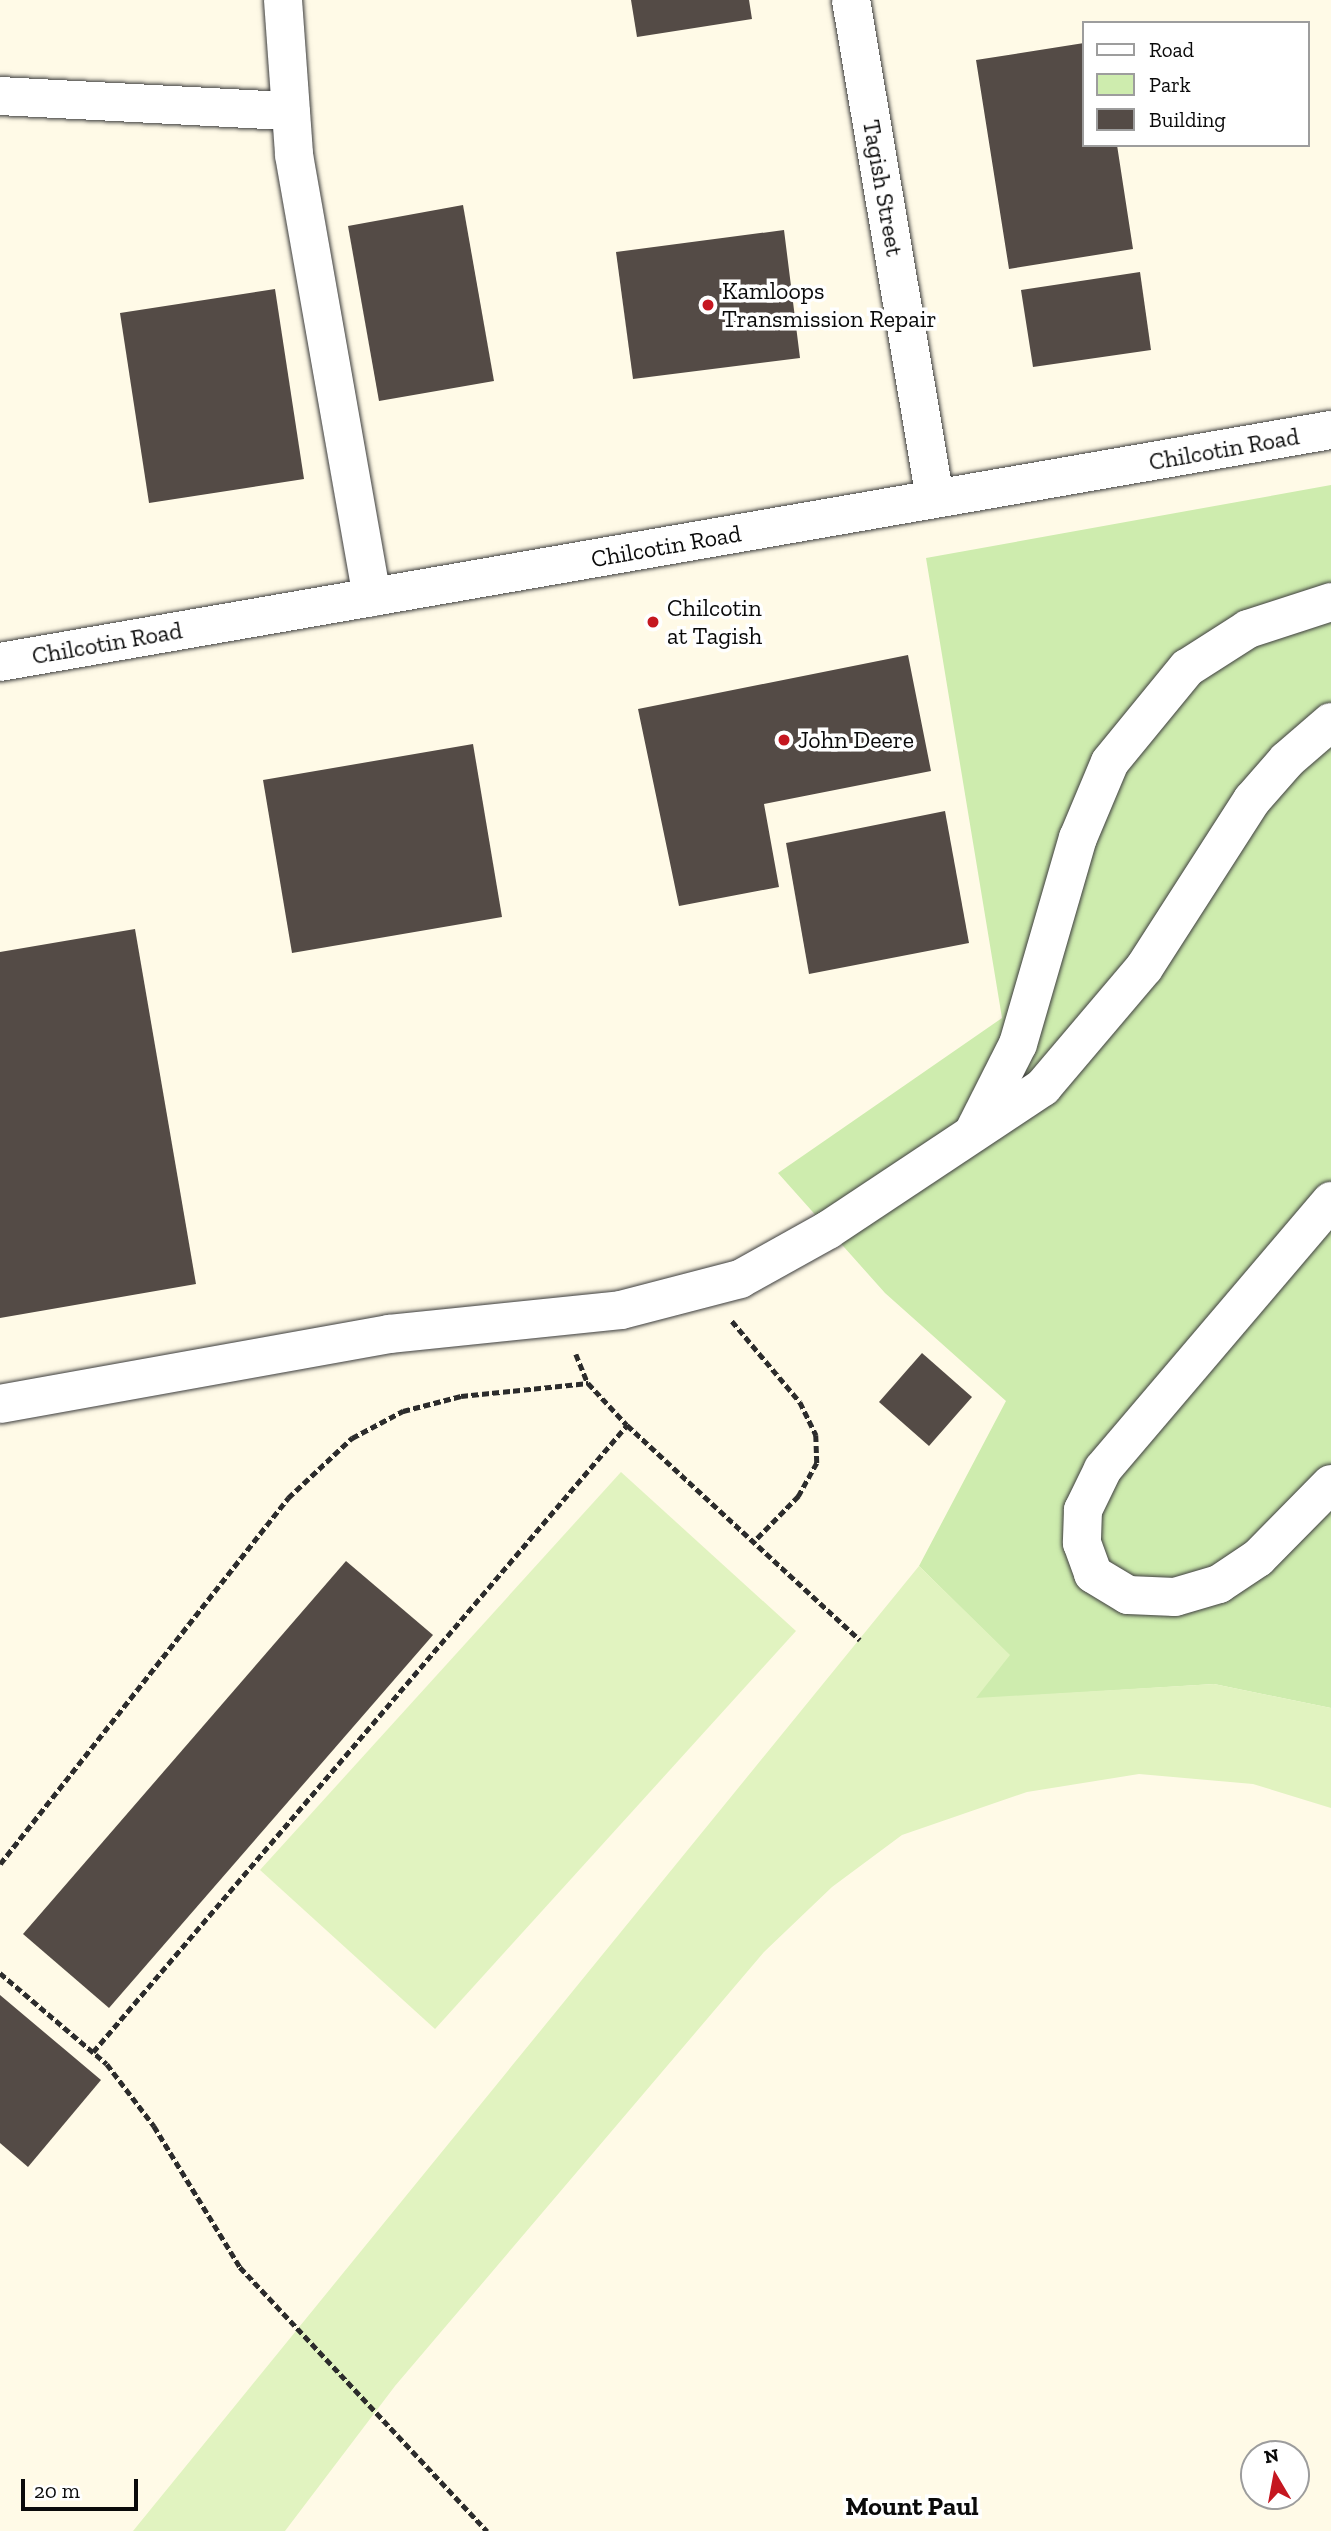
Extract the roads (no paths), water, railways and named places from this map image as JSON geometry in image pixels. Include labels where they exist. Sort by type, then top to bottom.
[{"type":"street","points":[[283,0],[291,111],[314,282],[372,597]]},
{"type":"street","name":"Tagish Street","points":[[851,0],[935,499]]},
{"type":"street","points":[[0,96],[291,111]]},
{"type":"street","name":"Chilcotin Road","points":[[0,660],[1331,430]]},
{"type":"street","points":[[971,1136],[1018,1044],[1078,838],[1110,762],[1186,668],[1248,629],[1331,602]]},
{"type":"street","points":[[0,1404],[388,1334],[621,1310],[740,1279],[828,1230],[1043,1087],[1144,968],[1252,800],[1287,760],[1331,722]]},
{"type":"street","points":[[1331,1201],[1103,1469],[1083,1510],[1082,1543],[1093,1574],[1128,1595],[1175,1597],[1219,1584],[1258,1558],[1331,1484]]},
{"type":"place","name":"Kamloops Transmission Repair","points":[[708,305]]},
{"type":"place","name":"Chilcotin at Tagish","points":[[653,622]]},
{"type":"place","name":"John Deere","points":[[784,740]]},
{"type":"district","name":"Mount Paul","points":[[912,2507]]}]
